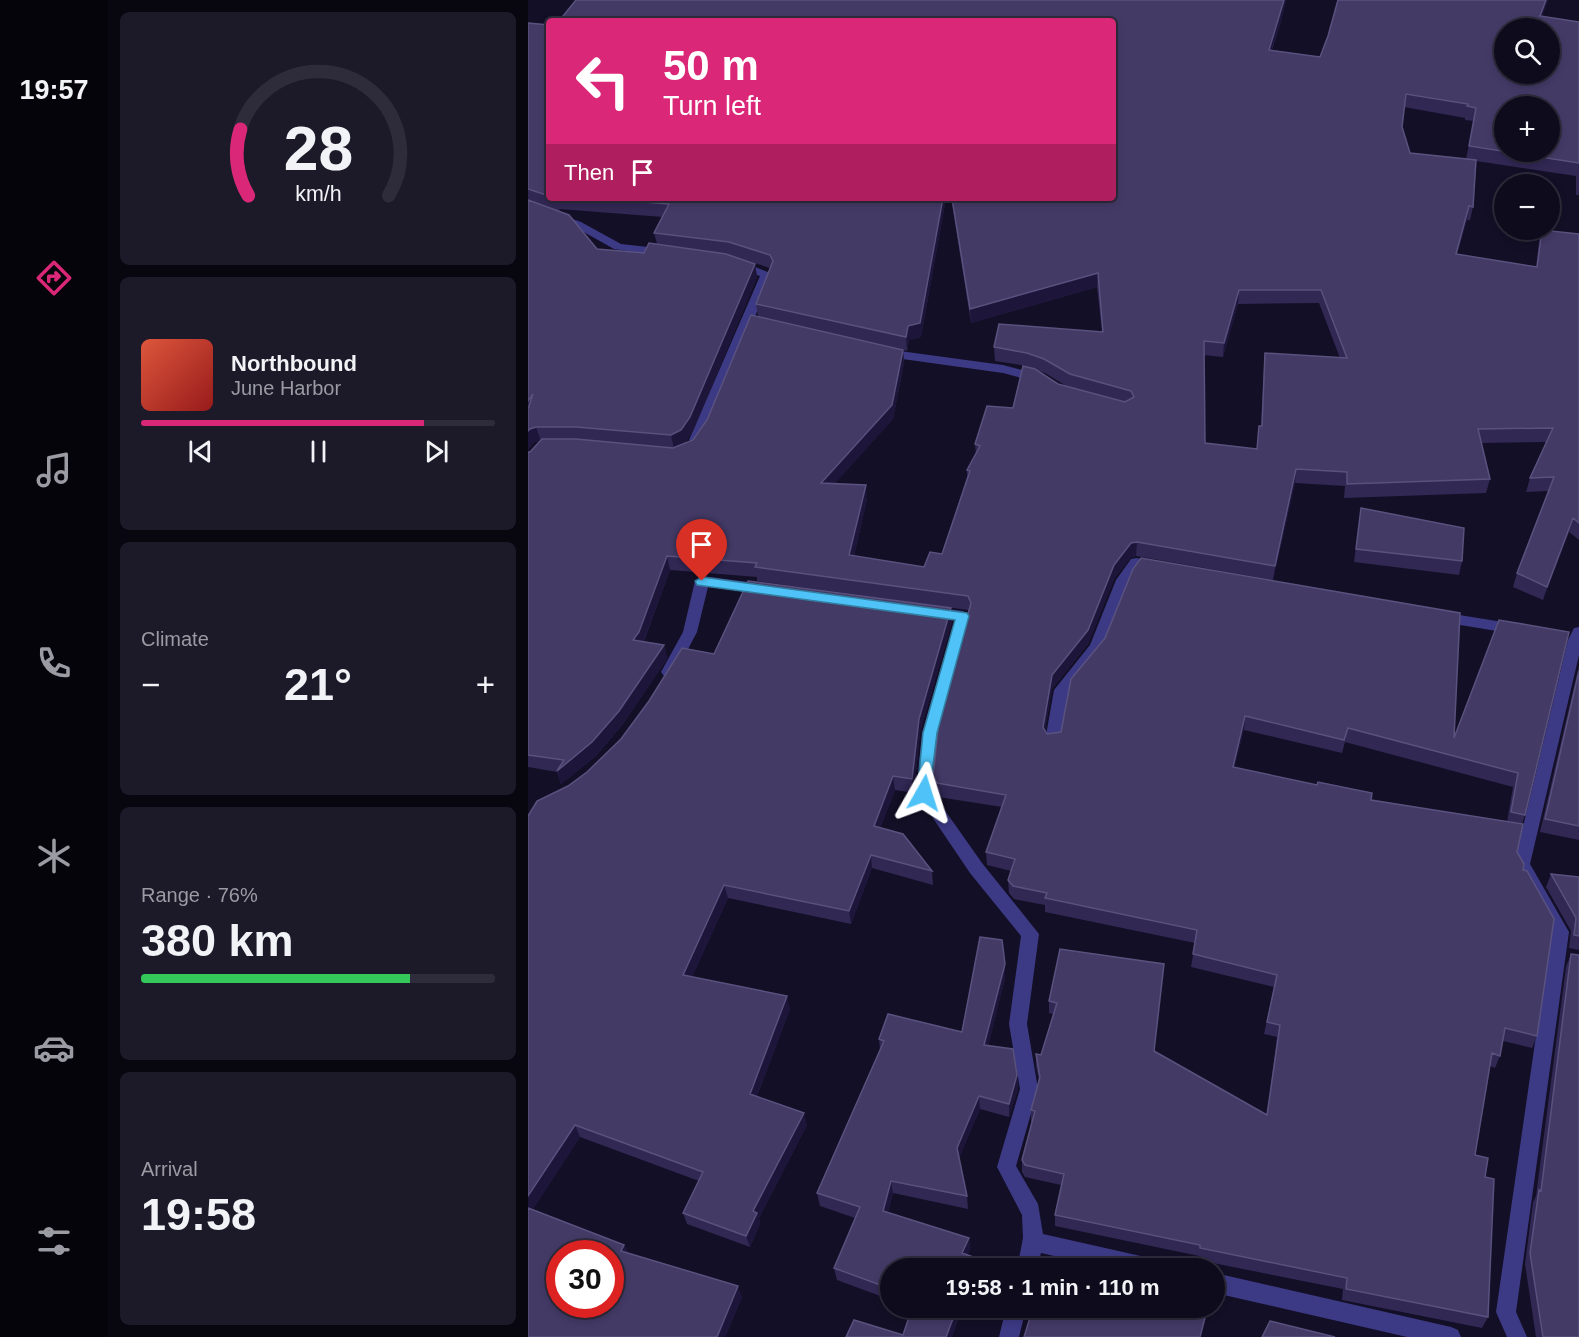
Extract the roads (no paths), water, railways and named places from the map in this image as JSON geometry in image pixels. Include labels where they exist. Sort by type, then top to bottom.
[{"type":"street","points":[[528,206],[577,224],[618,247],[674,254]]},
{"type":"street","points":[[690,449],[701,433],[753,323],[768,274],[719,260]]},
{"type":"street","points":[[872,350],[903,357],[1002,368],[1040,378],[1056,388]]},
{"type":"street","points":[[1053,741],[1062,690],[1097,647],[1123,580],[1136,563],[1169,569]]},
{"type":"street","points":[[663,681],[690,632],[702,581],[785,592]]},
{"type":"street","points":[[915,610],[963,616],[930,733],[924,793],[976,868],[1030,934],[1018,1024],[1029,1089],[1006,1167],[1026,1198],[1033,1223],[1034,1242],[1030,1258]]},
{"type":"street","points":[[1431,615],[1530,631]]},
{"type":"street","points":[[1518,1337],[1506,1312],[1563,957],[1560,932],[1522,864],[1572,637]]},
{"type":"street","points":[[1034,1242],[1105,1258]]},
{"type":"street","points":[[1225,1285],[1451,1337]]},
{"type":"street","points":[[1009,1337],[1014,1318]]}]
